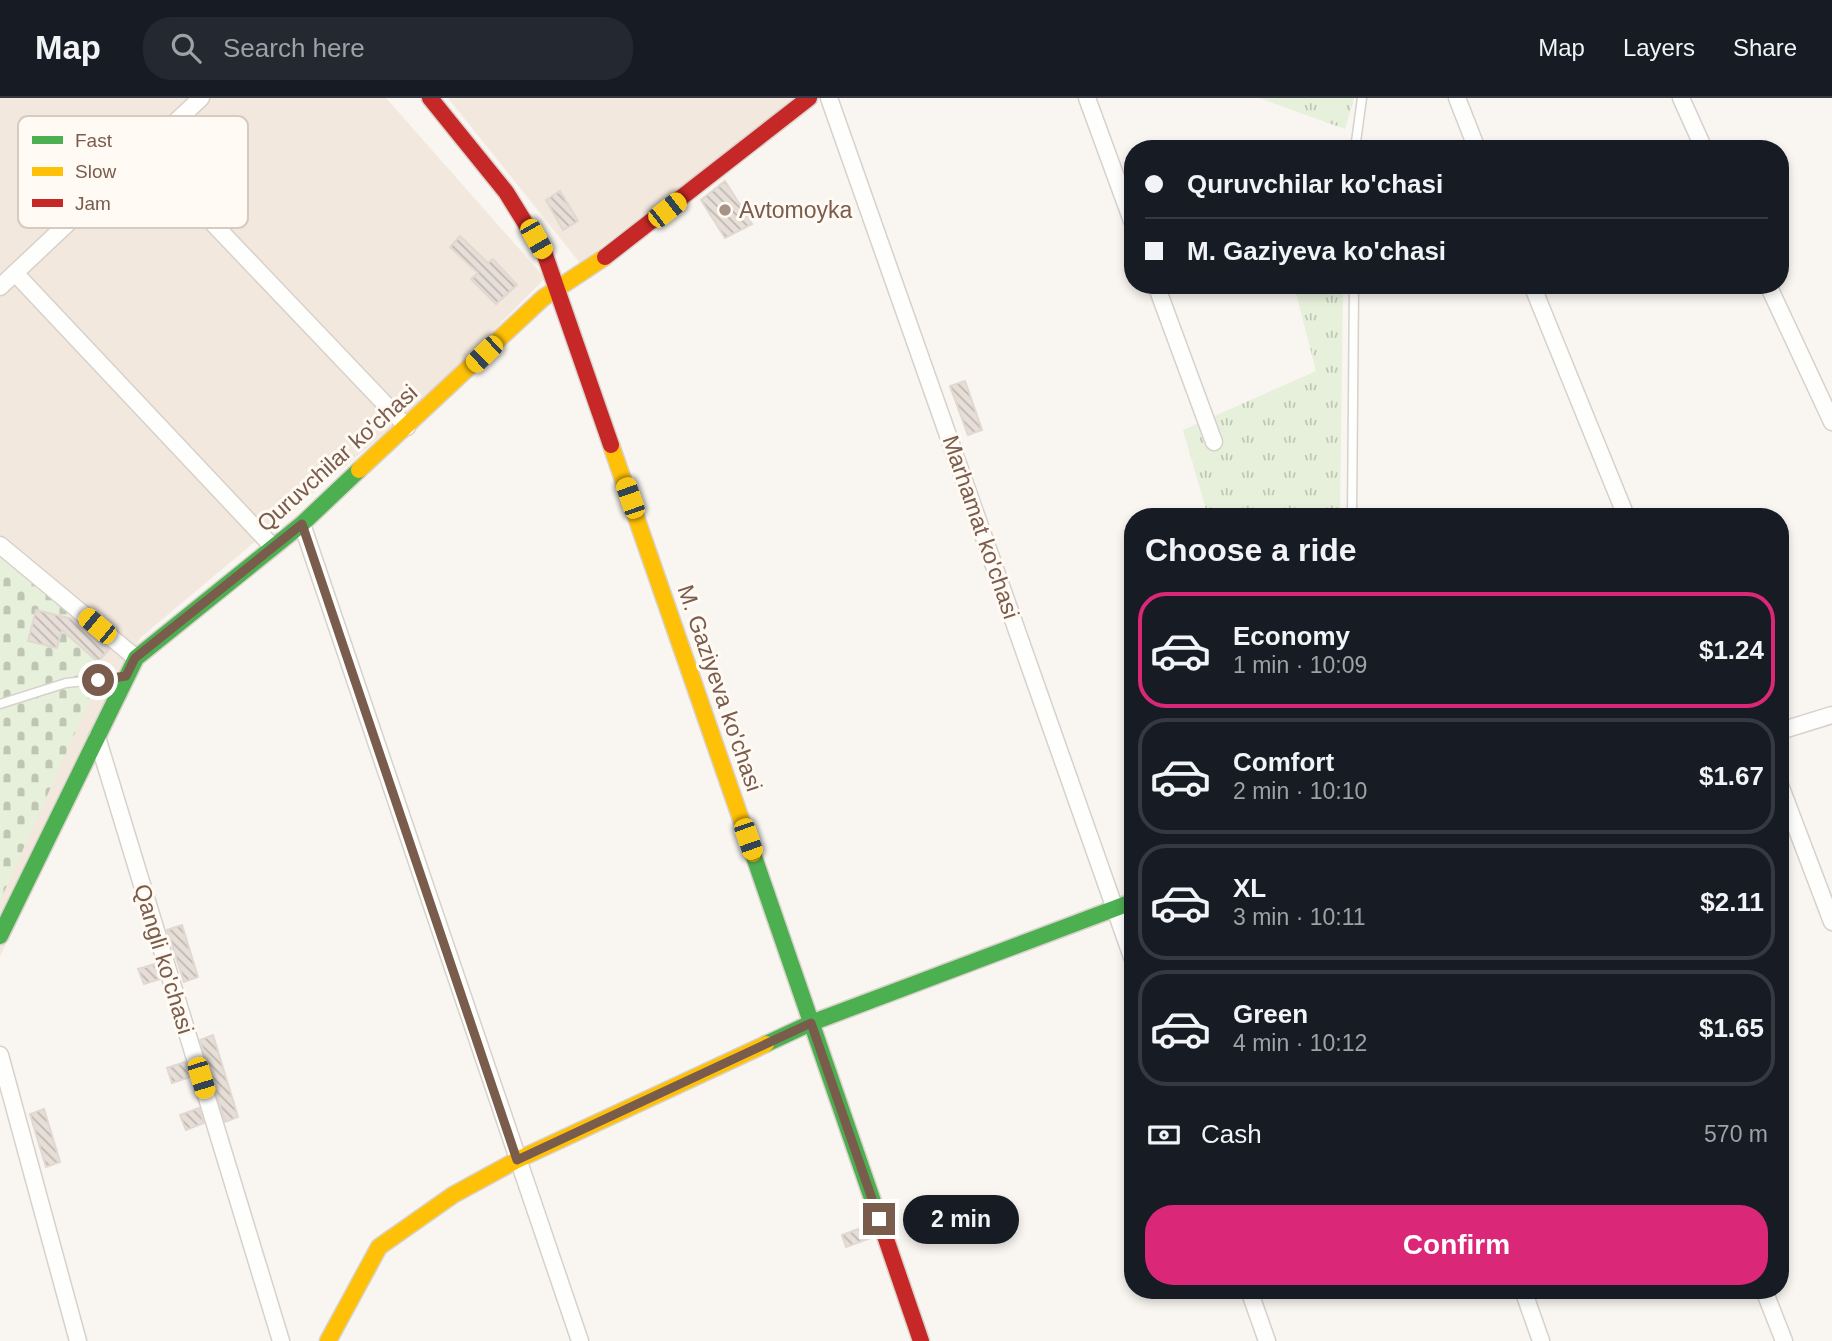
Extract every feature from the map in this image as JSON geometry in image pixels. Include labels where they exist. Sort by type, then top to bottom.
[{"type":"street","points":[[182,116],[201,98]]},
{"type":"street","name":"M. Gaziyeva ko'chasi","points":[[430,98],[506,192],[545,255],[921,1341]]},
{"type":"street","name":"Quruvchilar ko'chasi","points":[[0,936],[135,658],[302,524],[558,288],[585,274],[809,98]]},
{"type":"street","name":"Marhamat ko'chasi","points":[[829,98],[1124,933]]},
{"type":"street","points":[[1087,98],[1124,199]]},
{"type":"street","points":[[1457,98],[1473,140]]},
{"type":"street","points":[[1684,99],[1700,140]]},
{"type":"street","points":[[0,286],[63,228]]},
{"type":"street","points":[[217,228],[407,427]]},
{"type":"street","points":[[15,273],[273,547]]},
{"type":"street","points":[[1159,294],[1214,442]]},
{"type":"street","points":[[1536,294],[1623,508]]},
{"type":"street","points":[[1772,294],[1832,422]]},
{"type":"street","points":[[302,524],[580,1341]]},
{"type":"street","points":[[0,545],[135,658]]},
{"type":"street","points":[[1789,728],[1832,715]]},
{"type":"street","name":"Qangli ko'chasi","points":[[97,737],[281,1341]]},
{"type":"street","points":[[1789,809],[1832,922]]},
{"type":"street","points":[[328,1341],[379,1247],[453,1195],[517,1160],[811,1023],[1124,904]]},
{"type":"street","points":[[0,1055],[78,1341]]},
{"type":"street","points":[[1252,1299],[1267,1341]]},
{"type":"street","points":[[1526,1299],[1541,1341]]},
{"type":"street","points":[[1768,1299],[1784,1341]]},
{"type":"lane","points":[[1357,140],[1362,98]]},
{"type":"lane","points":[[1352,508],[1354,294]]},
{"type":"lane","points":[[0,704],[66,683],[126,676]]},
{"type":"shaded area","points":[[0,98],[386,98],[545,278],[430,395],[140,638],[0,957]]},
{"type":"shaded area","points":[[448,98],[797,98],[580,263]]},
{"type":"green space","points":[[1259,98],[1354,98],[1345,129]]},
{"type":"green space","points":[[1296,294],[1343,294],[1340,508],[1206,508],[1183,430],[1316,371]]},
{"type":"green space","points":[[0,553],[112,647],[99,662],[105,666],[0,901]]},
{"type":"building","name":"Avtomoyka","points":[[725,181],[752,224],[725,238],[701,200]]},
{"type":"building","points":[[560,191],[578,221],[563,230],[546,200]]},
{"type":"building","points":[[460,236],[488,263],[493,259],[517,285],[496,304],[471,279],[478,273],[450,247]]},
{"type":"building","points":[[965,381],[982,430],[968,435],[950,386]]},
{"type":"building","points":[[36,610],[73,619],[109,649],[98,662],[62,630],[57,648],[28,641]]},
{"type":"building","points":[[182,925],[198,977],[184,982],[167,930]]},
{"type":"building","points":[[155,964],[160,979],[144,984],[138,969]]},
{"type":"building","points":[[213,1035],[238,1117],[225,1122],[200,1040]]},
{"type":"building","points":[[185,1062],[190,1077],[172,1083],[167,1068]]},
{"type":"building","points":[[199,1108],[204,1123],[186,1130],[180,1115]]},
{"type":"building","points":[[44,1109],[60,1162],[46,1167],[30,1114]]},
{"type":"building","points":[[866,1226],[871,1238],[846,1247],[842,1235]]},
{"type":"traffic: fast","points":[[0,936],[136,658],[302,524],[359,470]]},
{"type":"traffic: fast","points":[[753,854],[885,1236]]},
{"type":"traffic: fast","points":[[766,1044],[811,1023],[1124,905]]},
{"type":"traffic: slow","points":[[359,470],[543,298],[605,257]]},
{"type":"traffic: slow","points":[[611,445],[753,854]]},
{"type":"traffic: slow","points":[[328,1341],[379,1247],[453,1195],[517,1160],[766,1044]]},
{"type":"traffic: jam","points":[[430,98],[506,192],[545,255],[611,445]]},
{"type":"traffic: jam","points":[[605,257],[809,98]]},
{"type":"traffic: jam","points":[[885,1236],[921,1341]]},
{"type":"place","name":"Avtomoyka","points":[[725,210]]},
{"type":"route","points":[[98,680],[126,676],[135,658],[302,524],[517,1160],[811,1023],[879,1219]]}]
